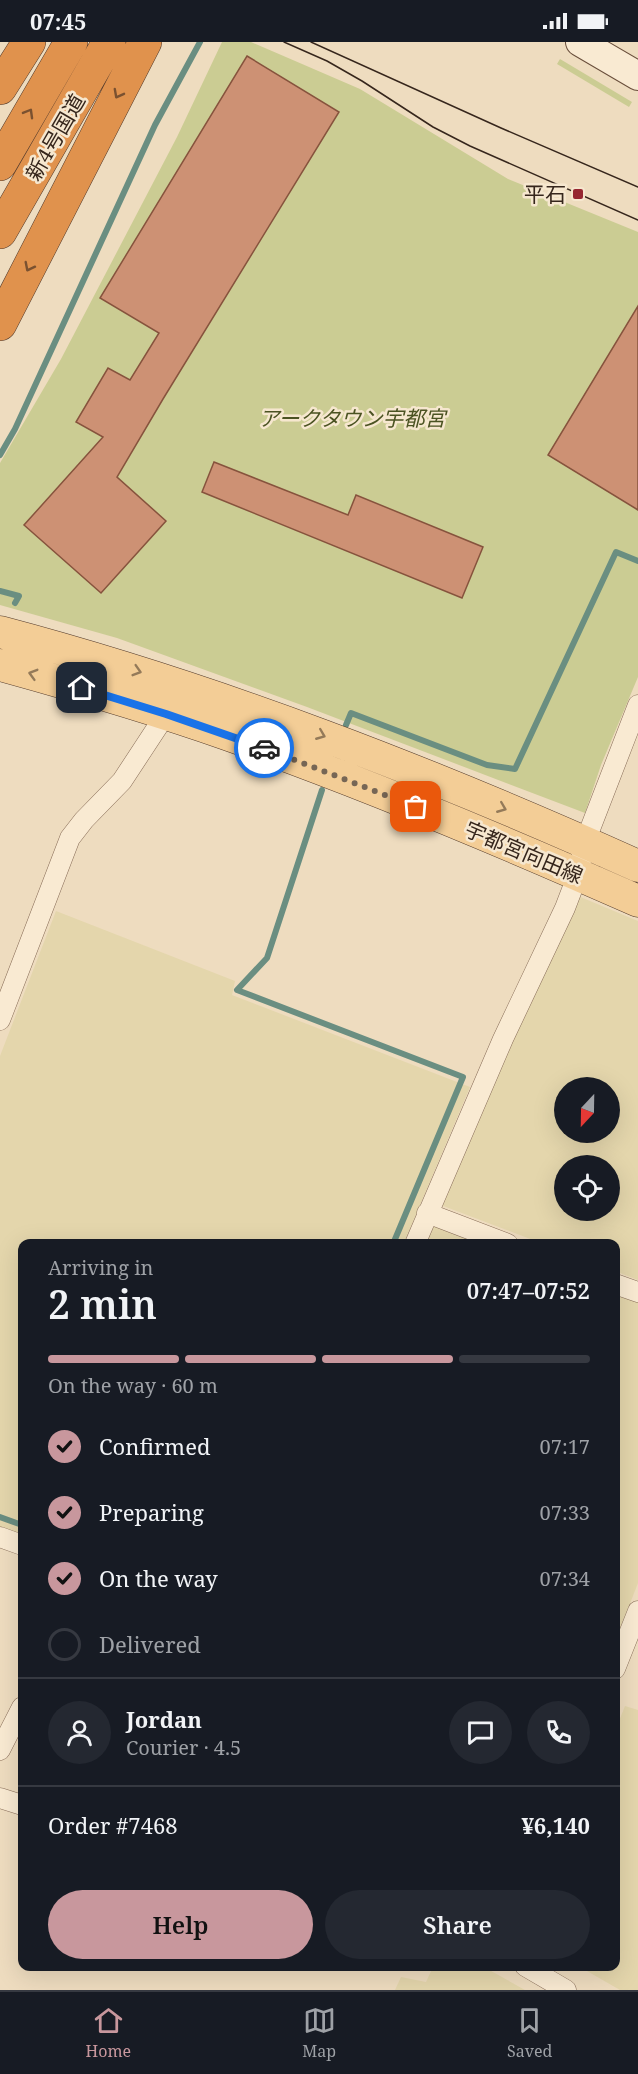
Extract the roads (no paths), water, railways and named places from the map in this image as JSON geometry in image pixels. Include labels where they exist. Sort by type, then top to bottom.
[{"type":"highway","points":[[0,88],[29,42]]},
{"type":"highway","name":"新4号国道","points":[[0,164],[71,42]]},
{"type":"highway","name":"新4号国道","points":[[0,232],[109,42]]},
{"type":"highway","points":[[0,324],[145,42]]},
{"type":"main road","name":"宇都宮向田線","points":[[0,632],[142,673],[284,720],[638,866]]},
{"type":"main road","name":"宇都宮向田線","points":[[0,665],[166,714],[279,754],[396,798],[638,901]]},
{"type":"street","points":[[580,42],[638,76]]},
{"type":"street","points":[[417,1239],[503,1039],[566,908],[578,874],[585,843],[638,705]]},
{"type":"street","points":[[0,1020],[70,838],[122,781],[166,714]]},
{"type":"street","points":[[428,1213],[495,1239]]},
{"type":"street","points":[[620,1286],[638,1292]]},
{"type":"street","points":[[0,1537],[18,1544]]},
{"type":"street","points":[[620,1656],[638,1611]]},
{"type":"street","points":[[0,1750],[18,1715]]},
{"type":"street","points":[[0,1798],[18,1804]]},
{"type":"street","points":[[534,1971],[566,1990]]},
{"type":"waterway","points":[[0,455],[15,429],[155,125],[200,42]]},
{"type":"waterway","points":[[346,725],[351,713],[487,765],[515,769],[616,552],[638,561]]},
{"type":"waterway","points":[[0,591],[19,596],[15,603]]},
{"type":"waterway","points":[[322,790],[267,958],[237,990],[463,1077],[395,1239]]},
{"type":"waterway","points":[[0,1517],[18,1524]]},
{"type":"tram line","points":[[284,42],[327,61],[433,127],[470,146],[638,220]]},
{"type":"tram line","points":[[311,42],[638,187]]},
{"type":"place","name":"平石","points":[[578,194]]},
{"type":"park label","name":"アークタウン宇都宮","points":[[352,418]]}]
